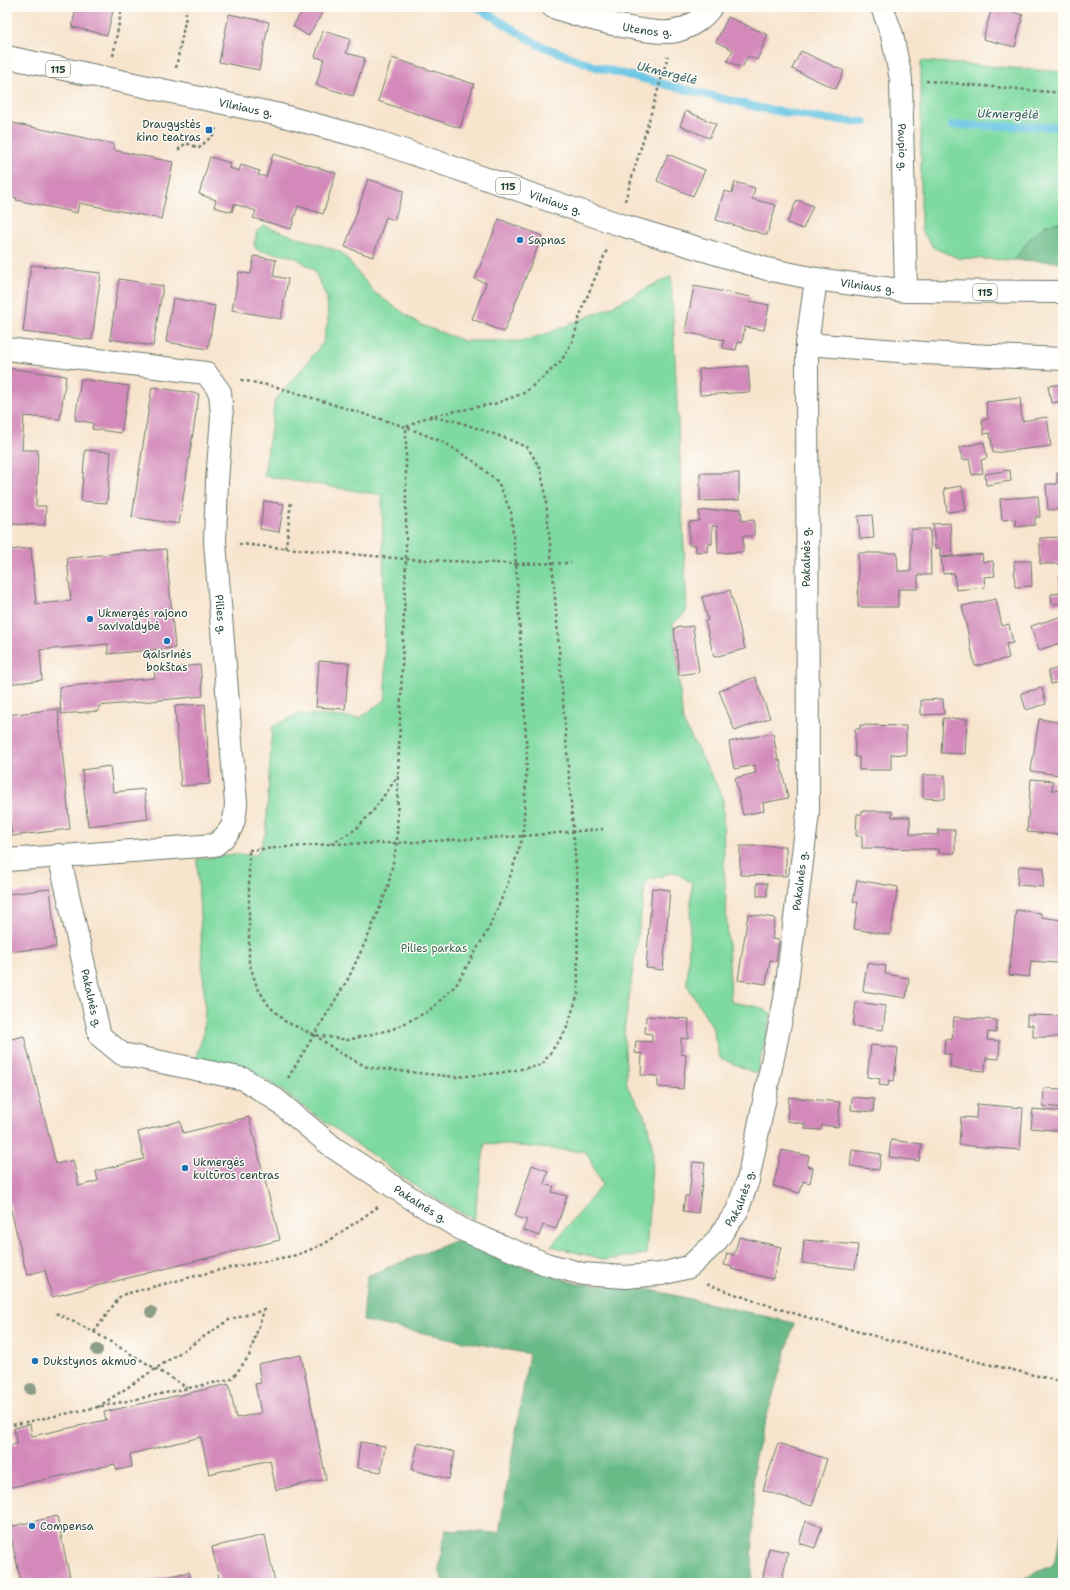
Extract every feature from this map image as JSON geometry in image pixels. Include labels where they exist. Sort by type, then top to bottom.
[{"type":"street","name":"Utenos g.","points":[[553,7],[646,31],[675,31],[693,24],[709,11],[711,7]]},
{"type":"street","name":"Paupio g.","points":[[882,7],[892,35],[901,79],[906,291]]},
{"type":"street","name":"Vilniaus g.","points":[[7,58],[171,93],[280,114],[373,140],[618,224],[767,269],[816,279],[906,291],[1063,292]]},
{"type":"street","name":"Pakalnės g.","points":[[59,855],[100,1036],[122,1054],[244,1079],[275,1099],[334,1148],[420,1204],[463,1230],[546,1264],[583,1274],[625,1277],[661,1274],[689,1267],[715,1243],[737,1211],[748,1180],[785,999],[808,813],[807,344],[816,279]]},
{"type":"street","points":[[807,344],[924,353],[1063,359]]},
{"type":"street","points":[[7,349],[206,373]]},
{"type":"street","name":"Pilies g.","points":[[206,373],[220,392],[222,416],[216,481],[215,542],[236,803],[235,820],[229,833]]},
{"type":"street","points":[[7,860],[59,855],[215,845],[229,833]]},
{"type":"path","points":[[109,80],[122,7]]},
{"type":"path","points":[[171,93],[186,16],[186,7]]},
{"type":"path","points":[[406,427],[427,417],[494,404],[524,393],[546,376],[562,360],[573,340],[582,309],[618,224],[669,52]]},
{"type":"path","points":[[901,79],[1063,93]]},
{"type":"path","points":[[178,150],[186,143],[199,148],[213,135]]},
{"type":"path","points":[[206,373],[277,387],[406,427],[442,442],[475,462],[498,482],[511,512],[516,564],[527,756],[523,836],[508,886],[488,928],[456,985],[429,1011],[393,1029],[348,1040],[315,1035]]},
{"type":"path","points":[[250,851],[249,962],[257,987],[269,1006],[286,1022],[315,1035],[340,1053],[367,1067],[455,1077],[500,1073],[542,1065],[566,1030],[578,994],[577,872],[554,585],[545,491],[540,468],[528,448],[515,442],[454,420],[427,417]]},
{"type":"path","points":[[275,1099],[348,979],[370,932],[388,887],[397,843],[406,559],[406,427]]},
{"type":"path","points":[[286,548],[291,502]]},
{"type":"path","points":[[215,542],[406,559],[516,564],[571,563]]},
{"type":"path","points":[[330,844],[356,829],[372,811],[398,776]]},
{"type":"path","points":[[229,833],[250,851],[330,844],[397,843],[523,836],[604,829]]},
{"type":"path","points":[[94,1332],[121,1295],[220,1270],[297,1255],[324,1244],[380,1206]]},
{"type":"path","points":[[689,1267],[695,1280],[746,1299],[814,1320],[1063,1382]]},
{"type":"path","points":[[7,1426],[98,1407],[189,1388],[232,1379],[249,1356],[264,1310],[229,1320],[98,1407]]},
{"type":"path","points":[[56,1314],[94,1332],[189,1388]]},
{"type":"green space","points":[[921,61],[1063,72],[1063,222],[1047,224],[1031,237],[1014,260],[958,258],[934,248],[921,230]]},
{"type":"green space","points":[[1063,222],[1063,262],[1014,260],[1031,237],[1047,224]]},
{"type":"green space","name":"Pilies parkas","points":[[264,226],[341,252],[375,293],[421,325],[464,341],[523,341],[551,332],[609,308],[671,276],[687,611],[673,624],[683,722],[723,797],[724,865],[731,1002],[759,1007],[771,1013],[757,1074],[720,1058],[712,1026],[687,985],[692,883],[674,872],[646,881],[624,1031],[627,1086],[646,1118],[653,1150],[646,1254],[606,1260],[551,1246],[602,1185],[586,1152],[485,1143],[474,1220],[424,1192],[265,1079],[193,1064],[203,1036],[205,1010],[197,859],[234,854],[257,855],[266,832],[272,727],[298,714],[360,718],[386,699],[382,495],[264,476],[275,400],[323,343],[328,321],[327,298],[314,270],[295,257],[257,250],[254,245],[257,231]]},
{"type":"green space","points":[[457,1240],[508,1262],[578,1284],[630,1285],[794,1323],[754,1460],[752,1583],[443,1583],[439,1568],[445,1530],[499,1533],[529,1354],[363,1321],[367,1276]]},
{"type":"green space","points":[[1063,1529],[1063,1583],[1014,1583],[1053,1565]]},
{"type":"building","points":[[76,7],[114,7],[107,35],[72,27]]},
{"type":"building","points":[[305,7],[315,7],[323,12],[308,36],[293,26]]},
{"type":"building","points":[[992,7],[1023,15],[1015,47],[983,39]]},
{"type":"building","points":[[229,14],[269,22],[259,70],[219,62]]},
{"type":"building","points":[[728,17],[768,35],[757,60],[748,56],[742,68],[727,61],[733,50],[716,42]]},
{"type":"building","points":[[323,31],[350,39],[346,53],[365,58],[353,96],[316,85],[324,59],[315,57]]},
{"type":"building","points":[[801,51],[844,71],[836,89],[792,69]]},
{"type":"building","points":[[392,58],[474,84],[460,128],[378,101]]},
{"type":"building","points":[[686,111],[716,124],[709,138],[680,126]]},
{"type":"building","points":[[7,122],[114,144],[113,150],[173,162],[161,219],[79,203],[77,213],[16,200],[17,198],[7,196]]},
{"type":"building","points":[[273,154],[336,173],[323,214],[298,206],[291,229],[253,218],[256,211],[234,204],[232,212],[214,207],[216,200],[199,194],[210,157],[230,163],[229,168],[239,171],[241,165],[260,171],[258,175],[266,177]]},
{"type":"building","points":[[668,154],[705,170],[693,196],[657,181]]},
{"type":"building","points":[[368,179],[404,191],[394,220],[386,217],[373,257],[345,247]]},
{"type":"building","points":[[735,182],[755,188],[752,199],[776,205],[767,235],[716,220],[724,191],[732,193]]},
{"type":"building","points":[[797,200],[813,206],[803,229],[787,223]]},
{"type":"building","points":[[499,219],[542,236],[504,332],[472,319],[486,283],[475,279]]},
{"type":"building","points":[[254,256],[276,260],[273,276],[288,279],[281,319],[232,310],[239,272],[251,274]]},
{"type":"building","points":[[31,265],[101,273],[92,340],[23,332]]},
{"type":"building","points":[[119,279],[163,286],[153,346],[110,339]]},
{"type":"building","points":[[694,286],[751,297],[750,301],[769,305],[764,330],[745,327],[742,343],[738,342],[736,350],[723,348],[724,340],[685,332]]},
{"type":"building","points":[[173,298],[215,306],[208,349],[166,342]]},
{"type":"building","points":[[748,366],[750,392],[700,395],[699,369]]},
{"type":"building","points":[[7,368],[66,376],[60,419],[24,416],[22,450],[38,450],[36,506],[46,506],[45,525],[7,524]]},
{"type":"building","points":[[81,379],[129,386],[121,433],[92,429],[93,423],[75,420]]},
{"type":"building","points":[[1063,384],[1063,401],[1051,403],[1048,386]]},
{"type":"building","points":[[152,387],[199,394],[179,524],[132,517]]},
{"type":"building","points":[[1020,398],[1022,421],[1047,417],[1051,446],[993,453],[990,433],[984,434],[982,420],[988,419],[986,402]]},
{"type":"building","points":[[984,442],[987,458],[981,460],[983,473],[972,475],[969,459],[963,460],[960,447]]},
{"type":"building","points":[[85,450],[111,452],[107,503],[81,501]]},
{"type":"building","points":[[1010,470],[1011,481],[986,485],[985,474]]},
{"type":"building","points":[[700,473],[739,473],[739,500],[700,501]]},
{"type":"building","points":[[1057,473],[1063,473],[1063,509],[1048,510],[1046,484],[1057,484]]},
{"type":"building","points":[[962,486],[966,510],[947,512],[944,489]]},
{"type":"building","points":[[1038,496],[1040,517],[1035,517],[1035,525],[1016,527],[1015,519],[1002,520],[1000,499]]},
{"type":"building","points":[[264,501],[284,504],[279,532],[260,529]]},
{"type":"building","points":[[741,509],[742,521],[754,520],[754,536],[743,536],[743,552],[718,553],[717,526],[712,526],[712,544],[707,544],[708,551],[696,552],[696,545],[689,545],[689,522],[699,521],[699,511]]},
{"type":"building","points":[[872,515],[874,538],[860,539],[858,516]]},
{"type":"building","points":[[950,523],[953,556],[940,557],[940,548],[935,548],[933,524]]},
{"type":"building","points":[[911,529],[930,529],[931,575],[918,575],[918,589],[898,589],[898,607],[858,607],[858,553],[897,553],[898,571],[911,571]]},
{"type":"building","points":[[1060,531],[1063,531],[1063,564],[1040,564],[1040,538],[1061,537]]},
{"type":"building","name":"Ukmergės rajono savivaldybė","points":[[31,548],[36,604],[71,601],[67,558],[166,549],[175,648],[108,654],[108,644],[40,650],[42,680],[7,684],[7,550]]},
{"type":"building","points":[[982,554],[983,562],[993,561],[995,576],[984,577],[985,587],[956,590],[954,573],[943,574],[941,558]]},
{"type":"building","points":[[1014,561],[1031,561],[1032,586],[1015,587]]},
{"type":"building","points":[[1059,576],[1063,576],[1063,591],[1060,591]]},
{"type":"building","points":[[730,590],[745,649],[714,657],[705,621],[708,620],[702,597]]},
{"type":"building","points":[[1062,593],[1063,603],[1052,604],[1051,594]]},
{"type":"building","points":[[996,599],[1002,626],[1009,624],[1013,643],[1006,644],[1009,658],[975,666],[962,606]]},
{"type":"building","points":[[1063,616],[1063,642],[1039,650],[1031,626]]},
{"type":"building","points":[[693,626],[699,672],[679,675],[674,628]]},
{"type":"building","points":[[319,661],[349,663],[345,709],[316,707]]},
{"type":"building","points":[[200,665],[203,696],[99,706],[99,711],[61,714],[59,687],[155,678],[154,669]]},
{"type":"building","points":[[1063,667],[1063,681],[1051,684],[1048,671]]},
{"type":"building","points":[[755,677],[770,718],[735,731],[719,691]]},
{"type":"building","points":[[1042,688],[1046,704],[1026,710],[1021,693]]},
{"type":"building","points":[[943,699],[944,714],[921,715],[921,700]]},
{"type":"building","points":[[205,704],[210,784],[181,786],[175,706]]},
{"type":"building","points":[[58,709],[70,829],[12,836],[7,793],[7,715]]},
{"type":"building","points":[[943,718],[967,719],[965,754],[941,753]]},
{"type":"building","points":[[1039,719],[1063,723],[1063,756],[1060,775],[1031,771]]},
{"type":"building","points":[[860,725],[906,726],[906,755],[891,754],[891,770],[859,770],[859,757],[855,757],[855,729],[860,729]]},
{"type":"building","points":[[773,733],[788,798],[763,803],[764,811],[743,815],[735,778],[756,773],[755,765],[734,769],[729,742]]},
{"type":"building","points":[[110,766],[113,792],[144,789],[148,819],[88,826],[82,770]]},
{"type":"building","points":[[923,775],[945,775],[945,799],[923,798]]},
{"type":"building","points":[[1031,779],[1053,781],[1052,790],[1063,791],[1063,835],[1027,832]]},
{"type":"building","points":[[862,811],[892,811],[892,817],[910,817],[910,834],[938,835],[938,830],[955,830],[955,853],[939,853],[939,849],[862,848],[862,836],[856,836],[857,814],[862,814]]},
{"type":"building","points":[[740,846],[786,846],[786,876],[740,875]]},
{"type":"building","points":[[1019,866],[1044,868],[1043,887],[1017,885]]},
{"type":"building","points":[[857,880],[898,887],[890,935],[854,929],[858,902],[853,902]]},
{"type":"building","points":[[757,883],[767,883],[767,896],[757,896]]},
{"type":"building","points":[[652,888],[670,890],[663,970],[646,968]]},
{"type":"building","points":[[50,889],[56,947],[7,952],[7,894]]},
{"type":"building","points":[[1016,910],[1041,913],[1041,917],[1062,920],[1061,932],[1063,932],[1063,952],[1059,951],[1057,963],[1031,961],[1029,977],[1009,975]]},
{"type":"building","points":[[748,914],[775,918],[772,939],[779,940],[776,961],[770,960],[766,984],[738,980]]},
{"type":"building","points":[[867,963],[886,966],[885,974],[909,978],[906,998],[863,991]]},
{"type":"building","points":[[1063,982],[1063,1008],[1059,1007]]},
{"type":"building","points":[[856,1002],[886,1006],[883,1030],[853,1026]]},
{"type":"building","points":[[1027,1015],[1063,1016],[1063,1037],[1033,1037],[1033,1025],[1027,1025]]},
{"type":"building","points":[[646,1016],[689,1019],[688,1039],[681,1038],[681,1054],[686,1055],[683,1089],[658,1087],[658,1076],[641,1075],[642,1054],[635,1053],[636,1041],[652,1042],[652,1034],[645,1033]]},
{"type":"building","points":[[954,1017],[997,1020],[996,1033],[988,1032],[987,1040],[1000,1041],[999,1059],[986,1058],[985,1071],[950,1068],[951,1054],[944,1054],[945,1039],[952,1040]]},
{"type":"building","name":"Ukmergės kultūros centras","points":[[24,1036],[56,1164],[73,1160],[79,1186],[98,1181],[96,1171],[144,1159],[138,1132],[180,1121],[183,1133],[249,1117],[280,1240],[52,1297],[45,1270],[27,1275],[7,1194],[7,1040]]},
{"type":"building","points":[[871,1045],[898,1048],[894,1081],[889,1080],[888,1086],[879,1085],[880,1079],[867,1077]]},
{"type":"building","points":[[1044,1088],[1063,1089],[1063,1108],[1043,1106]]},
{"type":"building","points":[[789,1097],[840,1102],[838,1127],[822,1125],[821,1130],[805,1129],[805,1124],[787,1121]]},
{"type":"building","points":[[852,1097],[874,1099],[873,1112],[851,1110]]},
{"type":"building","points":[[977,1104],[1023,1108],[1020,1150],[959,1145],[961,1117],[976,1118]]},
{"type":"building","points":[[1033,1109],[1063,1112],[1063,1131],[1031,1128]]},
{"type":"building","points":[[891,1140],[922,1144],[919,1161],[889,1157]]},
{"type":"building","points":[[782,1150],[809,1156],[807,1166],[813,1168],[810,1183],[803,1181],[800,1193],[773,1186]]},
{"type":"building","points":[[852,1150],[881,1154],[879,1170],[850,1166]]},
{"type":"building","points":[[693,1162],[705,1163],[698,1213],[683,1211],[685,1196],[689,1196]]},
{"type":"building","points":[[532,1165],[548,1171],[544,1184],[554,1187],[552,1192],[567,1196],[556,1229],[543,1225],[539,1236],[523,1230],[527,1220],[515,1216]]},
{"type":"building","points":[[739,1237],[781,1247],[773,1279],[731,1269],[732,1267],[724,1265],[727,1253],[734,1255]]},
{"type":"building","points":[[804,1240],[858,1245],[855,1269],[802,1263]]},
{"type":"building","points":[[301,1355],[326,1479],[276,1490],[270,1460],[209,1474],[201,1437],[130,1454],[132,1467],[117,1470],[115,1464],[7,1488],[7,1446],[17,1444],[14,1428],[30,1424],[32,1436],[106,1420],[104,1412],[229,1384],[236,1418],[261,1413],[255,1384],[261,1383],[258,1364]]},
{"type":"building","points":[[360,1442],[385,1446],[381,1472],[357,1468]]},
{"type":"building","points":[[418,1443],[455,1452],[449,1479],[412,1470]]},
{"type":"building","points":[[778,1443],[827,1459],[812,1506],[763,1490]]},
{"type":"building","points":[[57,1516],[71,1583],[21,1583],[9,1527]]},
{"type":"building","points":[[806,1521],[822,1527],[815,1548],[799,1543]]},
{"type":"building","points":[[265,1535],[275,1583],[220,1583],[212,1547]]},
{"type":"building","points":[[769,1548],[788,1552],[782,1580],[763,1577]]},
{"type":"building","points":[[189,1572],[191,1583],[143,1583],[143,1582]]},
{"type":"waterway","name":"Ukmergėlė","points":[[477,7],[539,45],[596,67],[760,108],[823,119],[865,122]]},
{"type":"waterway","name":"Ukmergėlė","points":[[952,125],[1063,127]]},
{"type":"place","name":"Draugystės kino teatras","points":[[209,130]]},
{"type":"place","name":"Sapnas","points":[[520,240]]},
{"type":"place","name":"Ukmergės rajono savivaldybė","points":[[90,619]]},
{"type":"place","name":"Gaisrinės bokštas","points":[[167,641]]},
{"type":"place","name":"Ukmergės kultūros centras","points":[[185,1168]]},
{"type":"place","name":"Dukstynos akmuo","points":[[35,1361]]},
{"type":"place","name":"Compensa","points":[[32,1526]]}]
